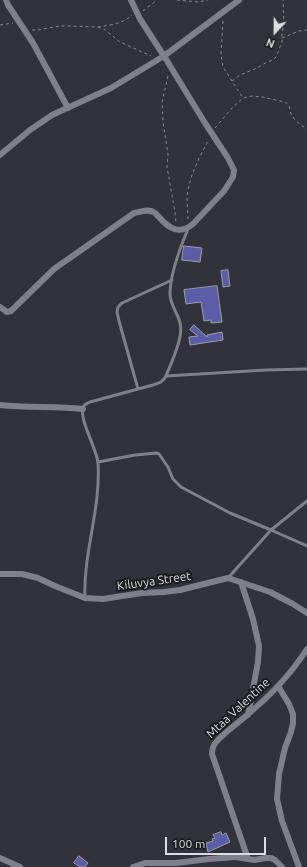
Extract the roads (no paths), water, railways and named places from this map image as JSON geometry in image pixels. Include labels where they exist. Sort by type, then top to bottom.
[{"type":"street","points":[[6,0],[33,43],[68,108]]},
{"type":"street","points":[[0,307],[7,312],[11,312],[54,269],[134,214],[146,210],[154,212],[168,227],[177,231],[188,229],[224,191],[233,177],[234,170],[228,158],[170,66],[161,57],[131,0]]},
{"type":"street","points":[[0,155],[30,130],[52,115],[111,88],[161,57],[239,0]]},
{"type":"street","points":[[0,405],[83,409]]},
{"type":"street","name":"Kiluvya Street","points":[[0,574],[22,574],[38,578],[85,598],[103,599],[142,593],[180,590],[228,578]]},
{"type":"street","points":[[228,578],[270,592],[307,613]]},
{"type":"street","points":[[240,582],[253,619],[259,646],[258,662],[248,715]]},
{"type":"street","name":"Mtaa Valentine","points":[[248,859],[216,769],[212,749],[216,742],[226,732],[248,715],[278,686],[307,649]]},
{"type":"street","points":[[278,686],[289,704],[293,714],[293,723],[278,774],[277,799],[282,820],[299,867]]},
{"type":"street","points":[[133,867],[145,863],[176,863],[236,857],[254,860],[271,858],[282,867]]},
{"type":"street","points":[[0,858],[18,867]]},
{"type":"lane","points":[[85,598],[85,583],[96,507],[98,462],[87,429],[83,409],[86,404],[160,383],[164,380],[177,349],[180,331],[180,324],[170,297],[177,257],[188,229]]},
{"type":"lane","points":[[138,389],[119,321],[117,312],[118,307],[131,298],[172,280]]},
{"type":"lane","points":[[166,376],[307,369]]},
{"type":"lane","points":[[98,462],[135,455],[157,453],[168,467],[173,479],[181,487],[230,513],[307,546]]},
{"type":"lane","points":[[228,578],[271,530],[307,501]]}]
